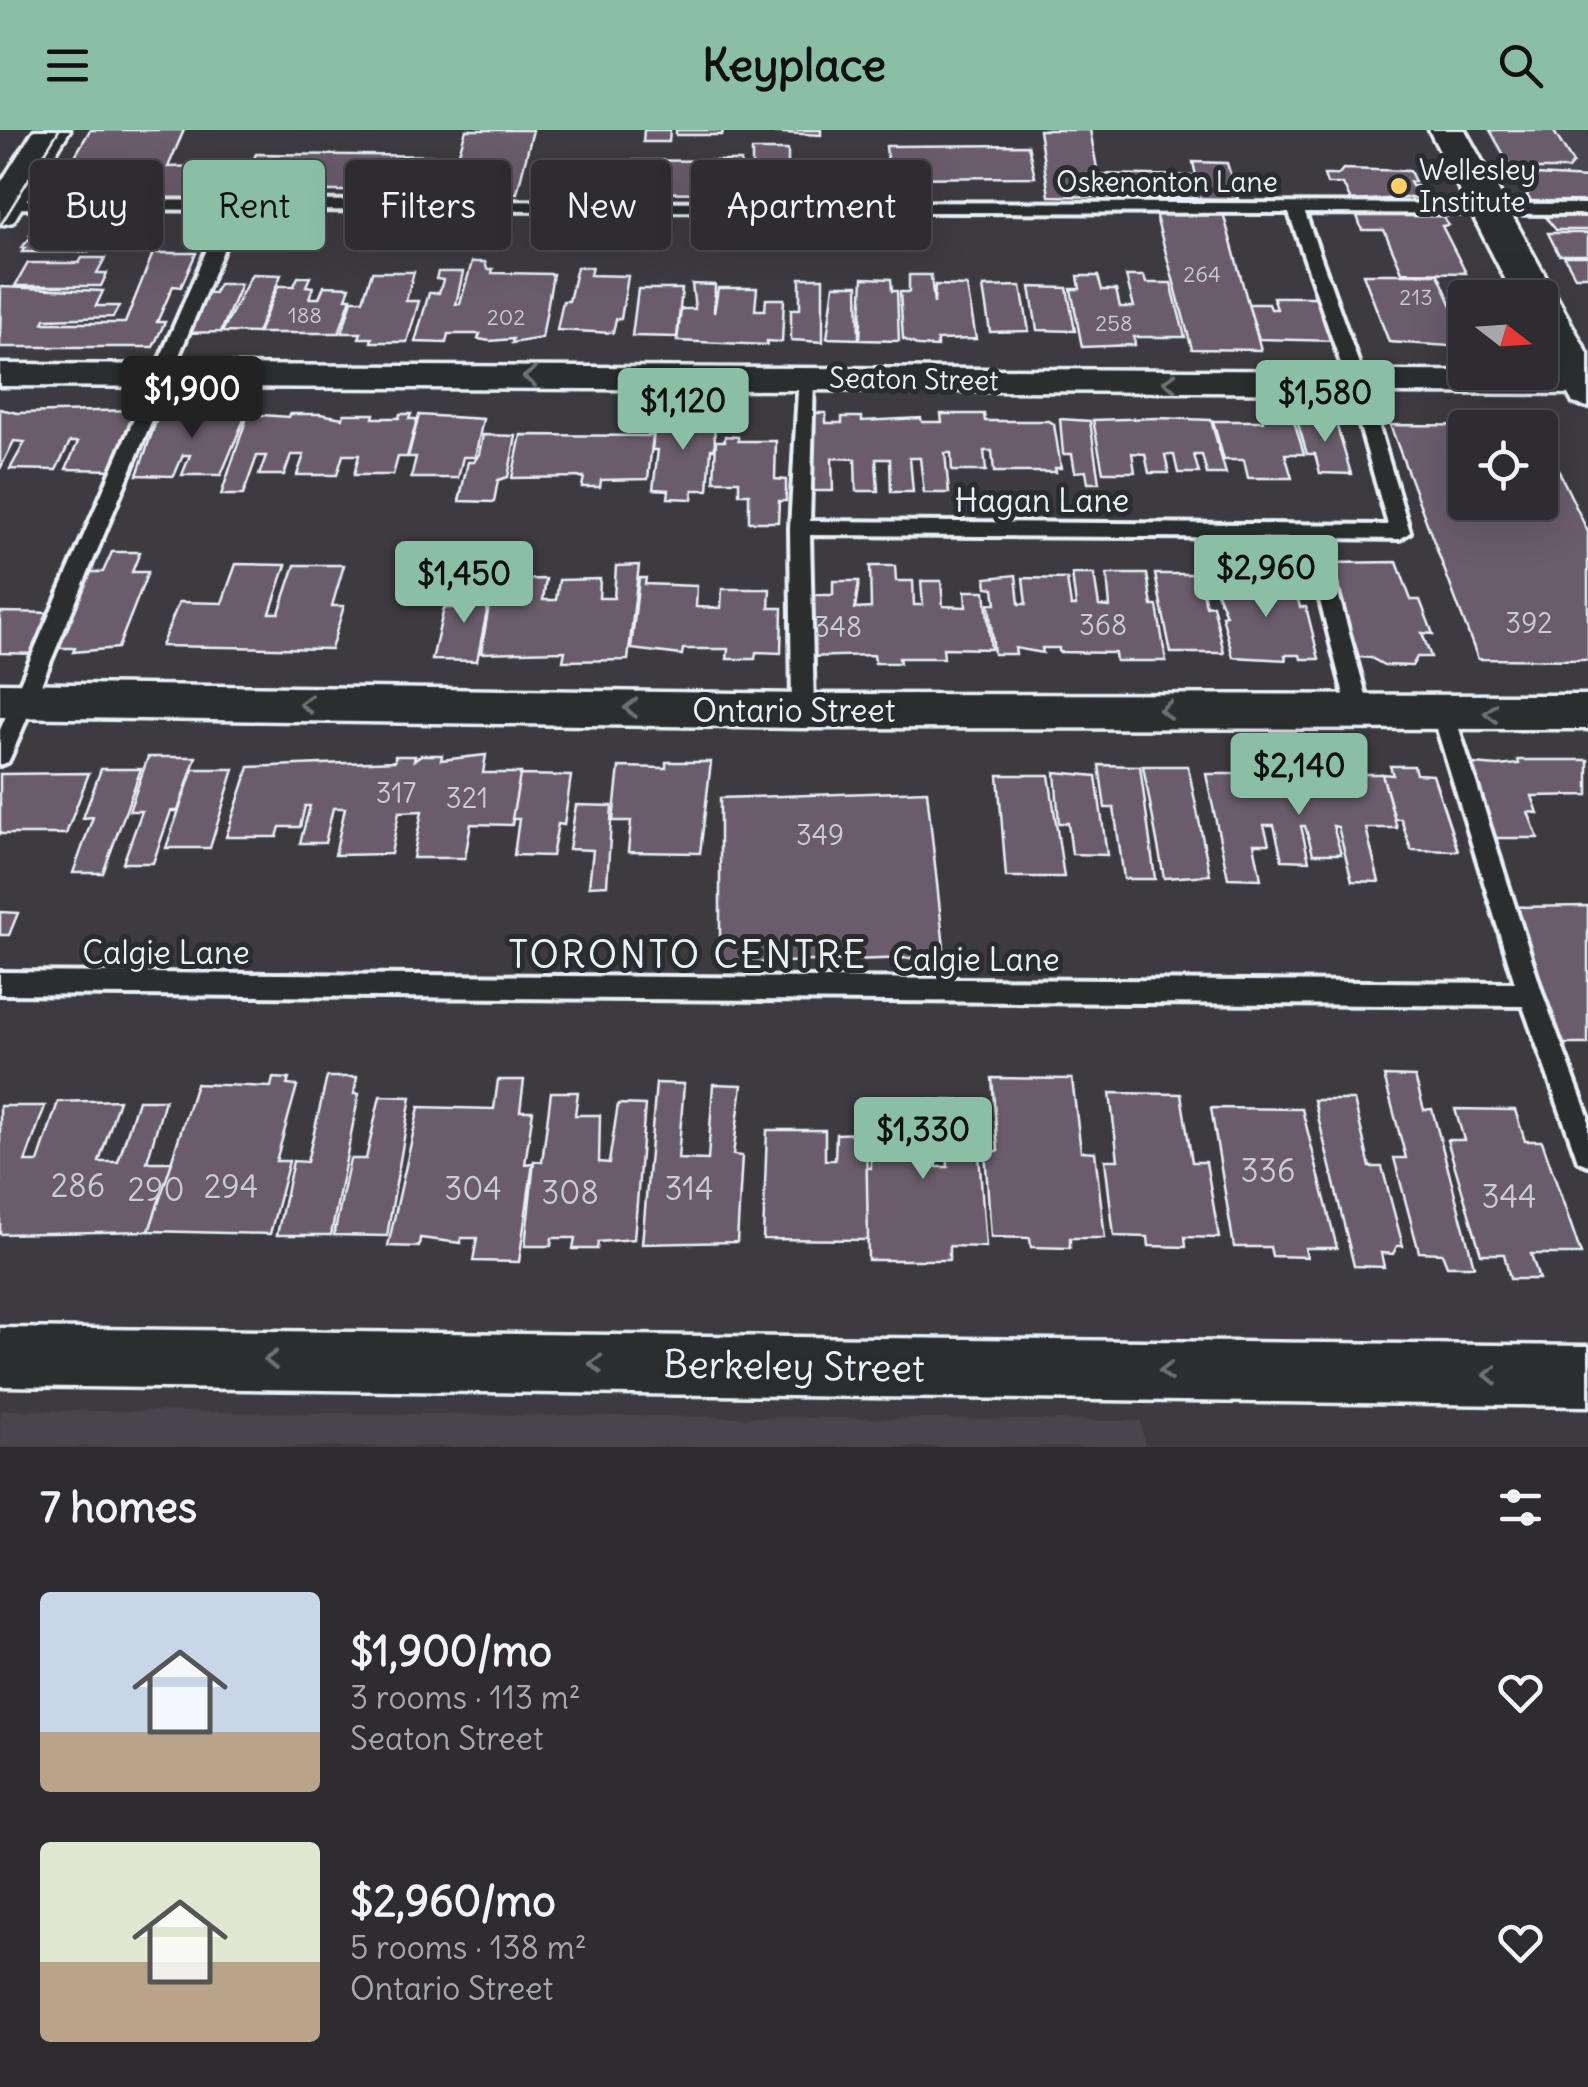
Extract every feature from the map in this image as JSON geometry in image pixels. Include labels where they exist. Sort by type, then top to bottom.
[{"type":"street","points":[[3,210],[52,130]]},
{"type":"street","points":[[1446,130],[1526,280]]},
{"type":"street","points":[[1558,337],[1586,386]]},
{"type":"street","name":"Seaton Street","points":[[0,376],[805,378],[1586,386]]},
{"type":"street","name":"Ontario Street","points":[[12,700],[803,711],[1588,712]]},
{"type":"street","name":"Berkeley Street","points":[[0,1357],[1588,1376]]},
{"type":"lane","name":"Oskenonton Lane","points":[[325,206],[1588,209]]},
{"type":"lane","name":"Oskenonton Lane","points":[[3,210],[183,207]]},
{"type":"lane","points":[[1295,208],[1357,384]]},
{"type":"lane","points":[[0,756],[12,700],[164,376],[216,250]]},
{"type":"lane","points":[[803,711],[800,528],[805,378]]},
{"type":"lane","name":"Hagan Lane","points":[[800,528],[1400,532],[1357,384]]},
{"type":"lane","points":[[1312,532],[1359,710]]},
{"type":"lane","points":[[1442,713],[1532,996],[1588,1152]]},
{"type":"lane","name":"Calgie Lane","points":[[0,984],[1532,996]]},
{"type":"shaded area","points":[[1487,130],[1588,130],[1588,175],[1511,175]]},
{"type":"shaded area","points":[[0,1410],[1141,1421],[1145,1447],[0,1447]]},
{"type":"building","points":[[90,130],[184,130],[168,167],[183,167],[183,199],[163,199],[163,160],[73,160]]},
{"type":"building","points":[[466,130],[533,130],[517,193],[511,193],[511,160],[345,160],[345,191],[325,191],[325,160],[253,160],[256,154],[458,156]]},
{"type":"building","points":[[644,130],[670,130],[669,142],[643,142]]},
{"type":"building","points":[[676,130],[723,130],[722,135],[676,135]]},
{"type":"building","points":[[747,130],[821,130],[821,135],[747,131]]},
{"type":"building","points":[[1039,130],[1090,130],[1098,174],[1196,176],[1193,162],[1227,163],[1238,199],[1049,196]]},
{"type":"building","points":[[1490,130],[1553,130],[1573,163],[1568,169],[1512,169]]},
{"type":"building","points":[[1028,145],[1035,177],[931,178],[931,160],[887,160],[886,146]]},
{"type":"building","points":[[752,150],[788,150],[788,160],[752,160]]},
{"type":"building","points":[[671,161],[691,161],[691,193],[671,193]]},
{"type":"building","points":[[1343,169],[1410,171],[1415,182],[1410,182],[1422,197],[1351,201],[1343,184],[1327,184],[1324,175],[1338,175]]},
{"type":"building","points":[[1519,174],[1588,178],[1588,204],[1537,204],[1527,195],[1530,191],[1521,184]]},
{"type":"building","points":[[1400,211],[1443,216],[1448,225],[1442,226],[1466,273],[1402,272],[1384,230],[1362,230],[1356,213]]},
{"type":"building","points":[[1541,211],[1588,211],[1588,230],[1556,230]]},
{"type":"building","points":[[1155,213],[1223,213],[1261,350],[1192,349]]},
{"type":"building","points":[[1548,233],[1588,233],[1588,255],[1559,255]]},
{"type":"building","points":[[30,238],[30,250],[90,250],[22,252],[25,248],[21,248]]},
{"type":"building","points":[[153,253],[196,253],[181,287],[173,286],[157,322],[165,322],[153,347],[0,347],[1,287],[103,291],[96,306],[119,306],[113,317],[45,319],[43,323],[125,323]]},
{"type":"building","points":[[1564,256],[1588,256],[1588,276],[1575,276]]},
{"type":"building","points":[[82,258],[105,258],[97,273],[107,273],[101,286],[15,286],[28,263],[79,263]]},
{"type":"building","points":[[472,262],[485,262],[492,273],[553,274],[542,338],[512,343],[513,339],[478,339],[480,334],[448,334],[446,343],[415,342],[429,293],[439,293],[443,280],[436,279],[438,272],[463,272],[456,304],[460,304]]},
{"type":"building","points":[[577,267],[592,267],[590,275],[628,276],[621,319],[616,319],[613,333],[557,330],[563,301],[569,301]]},
{"type":"building","points":[[372,272],[414,272],[406,301],[419,301],[407,342],[371,342],[372,338],[359,338],[361,333],[342,333],[352,300],[363,300]]},
{"type":"building","points":[[252,274],[281,275],[257,333],[222,332]]},
{"type":"building","points":[[1363,274],[1438,274],[1448,297],[1448,346],[1389,342]]},
{"type":"building","points":[[909,275],[931,275],[934,304],[935,285],[967,286],[976,339],[937,340],[937,347],[919,346],[903,339],[900,292],[909,292]]},
{"type":"building","points":[[1078,276],[1098,276],[1102,290],[1116,290],[1120,307],[1134,307],[1126,276],[1144,276],[1146,283],[1171,283],[1185,337],[1134,337],[1135,345],[1082,347],[1071,289],[1080,289]]},
{"type":"building","points":[[298,277],[310,277],[306,286],[313,287],[309,298],[319,298],[324,286],[350,287],[346,298],[351,298],[339,333],[258,333],[278,286],[294,286]]},
{"type":"building","points":[[800,278],[823,278],[823,342],[791,340],[791,309],[800,309]]},
{"type":"building","points":[[863,278],[891,279],[892,291],[897,291],[899,341],[860,340]]},
{"type":"building","points":[[219,284],[241,284],[221,332],[186,333],[205,293],[214,293]]},
{"type":"building","points":[[692,284],[715,285],[714,313],[718,288],[757,288],[755,310],[765,310],[766,299],[784,299],[782,342],[767,341],[767,345],[677,341],[681,309],[695,309]]},
{"type":"building","points":[[834,285],[858,285],[859,339],[827,338]]},
{"type":"building","points":[[1021,286],[1029,331],[990,332],[983,287]]},
{"type":"building","points":[[1030,287],[1067,288],[1075,331],[1037,330]]},
{"type":"building","points":[[638,289],[682,289],[677,337],[632,336]]},
{"type":"building","points":[[1273,297],[1320,297],[1336,341],[1259,339],[1248,304],[1269,304],[1271,309],[1277,309]]},
{"type":"building","points":[[0,409],[17,413],[136,410],[134,413],[143,414],[117,470],[66,469],[78,442],[70,442],[56,470],[10,469],[25,442],[14,441],[0,469]]},
{"type":"building","points":[[165,409],[248,410],[221,475],[182,475],[190,455],[183,455],[174,476],[137,475],[159,413]]},
{"type":"building","points":[[807,413],[826,413],[826,423],[842,423],[842,417],[942,422],[941,414],[984,414],[985,421],[1049,421],[1054,424],[1061,468],[1055,468],[1056,472],[994,472],[992,451],[984,451],[986,471],[952,471],[951,453],[945,453],[949,493],[924,493],[920,458],[910,458],[913,492],[891,492],[890,459],[876,459],[878,491],[856,491],[855,459],[832,458],[833,491],[805,491]]},
{"type":"building","points":[[248,414],[320,414],[343,418],[344,414],[374,414],[373,418],[399,418],[400,414],[411,414],[409,419],[417,419],[407,457],[398,457],[393,475],[354,475],[359,455],[343,455],[337,475],[297,475],[304,455],[291,455],[284,475],[259,475],[266,456],[257,456],[243,495],[221,495]]},
{"type":"building","points":[[656,414],[714,414],[715,449],[711,449],[708,490],[693,490],[692,499],[668,498],[669,490],[653,489],[658,450],[652,450]]},
{"type":"building","points":[[419,415],[483,419],[475,457],[463,457],[458,478],[411,478],[416,457],[408,457]]},
{"type":"building","points":[[1262,415],[1294,421],[1304,454],[1285,454],[1292,478],[1248,478],[1244,460],[1224,460],[1213,421],[1263,421]]},
{"type":"building","points":[[1311,417],[1329,417],[1331,423],[1336,423],[1351,474],[1320,473],[1315,454],[1307,454],[1297,420],[1312,421]]},
{"type":"building","points":[[1060,419],[1090,421],[1099,483],[1088,483],[1086,471],[1075,472],[1072,454],[1063,454]]},
{"type":"building","points":[[1093,420],[1211,420],[1226,474],[1207,474],[1202,455],[1194,455],[1199,473],[1178,473],[1174,455],[1165,455],[1169,473],[1149,473],[1145,454],[1132,453],[1135,472],[1103,472]]},
{"type":"building","points":[[1390,425],[1448,425],[1448,520],[1558,520],[1558,470],[1588,532],[1588,660],[1478,659]]},
{"type":"building","points":[[483,435],[516,436],[508,477],[498,480],[494,502],[459,501],[468,462],[474,462],[479,454]]},
{"type":"building","points":[[521,435],[653,436],[648,479],[601,480],[600,487],[582,487],[584,477],[512,478]]},
{"type":"building","points":[[725,436],[738,437],[738,441],[776,441],[775,479],[786,480],[786,501],[779,501],[778,522],[749,522],[749,494],[739,494],[739,481],[714,481],[716,441],[725,441]]},
{"type":"building","points":[[112,552],[140,552],[132,572],[148,572],[118,648],[73,652],[75,648],[53,648],[86,572],[103,572]]},
{"type":"building","points":[[1397,562],[1411,600],[1420,600],[1433,634],[1422,633],[1431,657],[1417,657],[1412,666],[1384,665],[1359,657],[1328,563]]},
{"type":"building","points":[[236,564],[286,565],[270,613],[279,613],[295,565],[344,565],[332,606],[344,606],[331,649],[161,646],[179,602],[222,603]]},
{"type":"building","points":[[639,565],[628,660],[563,661],[565,651],[481,653],[490,599],[498,598],[501,580],[546,579],[543,600],[556,600],[559,580],[600,579],[599,598],[614,598],[616,566]]},
{"type":"building","points":[[870,566],[895,566],[896,581],[913,581],[914,605],[923,605],[921,581],[941,581],[943,606],[966,607],[965,591],[985,591],[991,649],[943,648],[944,658],[899,658],[900,663],[875,663],[874,655],[804,657],[805,595],[833,595],[833,581],[859,581],[855,609],[871,608]]},
{"type":"building","points":[[1072,574],[1094,574],[1099,606],[1110,607],[1107,574],[1147,574],[1166,661],[1116,661],[1115,653],[1059,652],[1059,648],[1042,648],[1043,653],[1015,648],[1016,654],[994,654],[989,604],[996,604],[994,588],[987,587],[986,578],[1016,575],[1019,604],[1026,604],[1023,578],[1067,579],[1071,606],[1076,606]]},
{"type":"building","points":[[1155,574],[1199,574],[1206,606],[1213,605],[1224,653],[1171,653]]},
{"type":"building","points":[[639,578],[646,578],[645,584],[697,586],[696,607],[721,608],[722,589],[770,589],[769,608],[782,608],[781,653],[756,652],[755,659],[727,659],[728,649],[683,649],[682,655],[631,649]]},
{"type":"building","points":[[1225,579],[1293,581],[1300,607],[1306,607],[1319,659],[1301,659],[1300,655],[1285,655],[1286,660],[1233,657],[1222,616],[1226,615],[1213,583],[1225,583]]},
{"type":"building","points":[[470,582],[493,582],[477,661],[432,660],[444,608],[464,608]]},
{"type":"building","points":[[0,612],[58,613],[39,654],[0,653]]},
{"type":"building","points":[[421,755],[442,755],[441,760],[486,755],[483,773],[521,773],[512,825],[471,824],[465,858],[413,858],[422,811],[399,812],[391,854],[335,855],[345,808],[333,808],[325,843],[300,843],[310,806],[305,806],[300,827],[280,827],[277,837],[226,837],[249,767],[395,761],[395,756],[415,756],[414,760]]},
{"type":"building","points":[[148,757],[196,757],[178,811],[171,811],[153,863],[123,863],[142,811],[129,811]]},
{"type":"building","points":[[1518,760],[1588,760],[1588,795],[1532,796],[1538,813],[1528,812],[1538,838],[1494,838],[1460,763],[1498,766],[1519,764]]},
{"type":"building","points":[[666,762],[711,762],[700,853],[628,852],[631,821],[613,821],[619,767],[666,768]]},
{"type":"building","points":[[1099,765],[1140,766],[1155,879],[1124,879],[1114,808],[1105,808]]},
{"type":"building","points":[[1143,766],[1188,766],[1210,875],[1164,878]]},
{"type":"building","points":[[1390,766],[1414,766],[1416,774],[1433,775],[1458,851],[1411,850],[1401,819],[1395,819],[1382,774],[1393,775]]},
{"type":"building","points":[[101,769],[141,769],[103,873],[73,873],[93,817],[83,818]]},
{"type":"building","points":[[193,769],[234,769],[210,848],[166,848]]},
{"type":"building","points":[[1055,772],[1096,776],[1107,855],[1072,854],[1068,823],[1059,823]]},
{"type":"building","points":[[89,773],[66,834],[0,834],[0,774]]},
{"type":"building","points":[[1206,774],[1382,774],[1397,828],[1366,828],[1379,882],[1352,881],[1338,827],[1333,826],[1341,854],[1313,854],[1305,826],[1301,826],[1309,861],[1282,860],[1274,825],[1264,825],[1269,844],[1254,844],[1261,879],[1228,878]]},
{"type":"building","points":[[520,775],[571,776],[564,825],[558,824],[552,856],[514,855],[519,819],[512,819]]},
{"type":"building","points":[[998,775],[1049,775],[1064,877],[1006,877]]},
{"type":"building","points":[[927,791],[945,957],[720,964],[720,798]]},
{"type":"building","points":[[576,805],[612,806],[607,885],[589,886],[593,850],[569,849]]},
{"type":"building","points":[[1588,906],[1588,1044],[1555,1044],[1505,907]]},
{"type":"building","points":[[0,912],[18,913],[9,935],[0,935]]},
{"type":"building","points":[[1384,1076],[1415,1077],[1424,1110],[1432,1109],[1474,1266],[1447,1266],[1442,1253],[1419,1252],[1394,1158],[1406,1158]]},
{"type":"building","points":[[327,1077],[357,1077],[354,1094],[359,1094],[331,1235],[277,1235],[293,1161],[307,1162]]},
{"type":"building","points":[[273,1078],[289,1079],[287,1085],[297,1086],[276,1161],[289,1161],[270,1234],[149,1231],[196,1084],[271,1087]]},
{"type":"building","points":[[992,1078],[1072,1079],[1081,1151],[1095,1152],[1105,1238],[1070,1238],[1070,1248],[1031,1247],[1030,1238],[991,1237],[985,1151],[998,1151]]},
{"type":"building","points":[[498,1080],[524,1080],[520,1111],[533,1111],[525,1164],[533,1163],[519,1262],[473,1261],[477,1238],[461,1238],[461,1243],[420,1238],[419,1247],[388,1246],[419,1107],[494,1109]]},
{"type":"building","points":[[656,1083],[684,1084],[678,1159],[708,1160],[713,1084],[742,1085],[733,1155],[742,1156],[737,1242],[642,1244]]},
{"type":"building","points":[[551,1092],[578,1092],[575,1115],[600,1115],[599,1162],[609,1163],[618,1104],[645,1105],[634,1239],[598,1242],[597,1249],[573,1249],[575,1238],[552,1238],[551,1246],[525,1246],[534,1161],[542,1162]]},
{"type":"building","points":[[1110,1093],[1181,1094],[1192,1162],[1206,1162],[1219,1238],[1185,1237],[1186,1247],[1149,1246],[1148,1237],[1114,1236],[1105,1160],[1118,1160]]},
{"type":"building","points":[[380,1096],[411,1097],[387,1236],[334,1235],[350,1159],[366,1159]]},
{"type":"building","points":[[119,1100],[99,1162],[118,1162],[138,1100],[165,1100],[147,1162],[172,1162],[149,1231],[0,1234],[0,1106],[45,1106],[25,1162],[38,1162],[58,1102]]},
{"type":"building","points":[[870,1100],[934,1100],[937,1167],[948,1167],[944,1100],[975,1101],[986,1247],[949,1246],[949,1260],[868,1260],[866,1168],[871,1168]]},
{"type":"building","points":[[1314,1100],[1354,1100],[1370,1167],[1382,1167],[1403,1246],[1397,1246],[1393,1254],[1381,1253],[1384,1267],[1354,1266]]},
{"type":"building","points":[[1211,1108],[1302,1109],[1337,1248],[1305,1248],[1307,1257],[1272,1256],[1270,1247],[1234,1247]]},
{"type":"building","points":[[1455,1109],[1515,1110],[1525,1141],[1542,1141],[1581,1254],[1531,1254],[1539,1279],[1510,1279],[1504,1254],[1481,1254],[1447,1140],[1464,1140]]},
{"type":"building","points":[[767,1130],[825,1130],[825,1160],[835,1160],[836,1134],[866,1133],[868,1240],[763,1239]]},
{"type":"tram line","points":[[0,226],[59,130]]},
{"type":"place","name":"Wellesley Institute","points":[[1399,186]]},
{"type":"district","name":"TORONTO CENTRE","points":[[688,954]]}]
